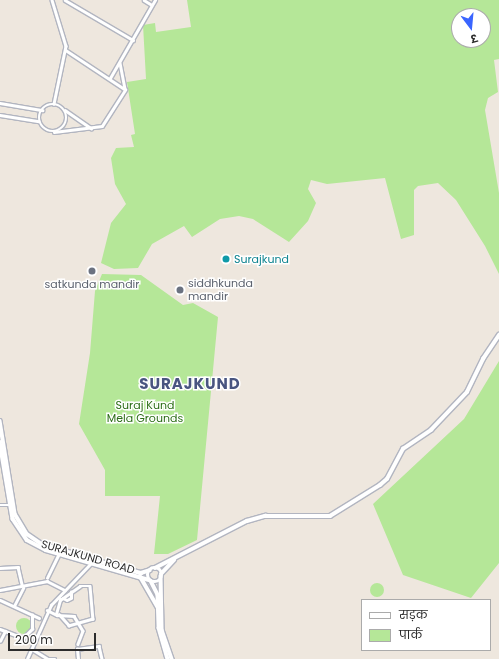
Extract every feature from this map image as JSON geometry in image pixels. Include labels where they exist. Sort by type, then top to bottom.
[{"type":"main road","points":[[168,659],[159,628],[158,595],[150,580],[150,570],[257,518],[330,516],[380,485],[387,479],[403,449],[431,430],[467,392],[483,359],[499,335]]},
{"type":"main road","name":"SURAJKUND ROAD","points":[[0,421],[11,505],[20,526],[37,542],[92,562],[150,580]]},
{"type":"main road","name":"SURAJKUND ROAD","points":[[0,442],[16,526],[27,540],[35,545],[59,554],[140,572],[150,570]]},
{"type":"main road","points":[[150,580],[158,581],[161,575],[178,556]]},
{"type":"main road","points":[[155,568],[161,575],[162,630],[172,659]]},
{"type":"main road","points":[[140,576],[158,608]]},
{"type":"street","points":[[52,0],[65,41],[66,51],[54,104]]},
{"type":"street","points":[[65,0],[133,40]]},
{"type":"street","points":[[144,0],[152,5]]},
{"type":"street","points":[[110,78],[155,0]]},
{"type":"street","points":[[66,51],[110,78],[125,90]]},
{"type":"street","points":[[42,110],[39,121],[44,130],[54,132],[91,128],[103,125],[125,90],[120,63]]},
{"type":"street","points":[[0,103],[42,110],[54,104]]},
{"type":"street","points":[[54,104],[91,128]]},
{"type":"street","points":[[54,132],[64,127],[67,116],[65,110]]},
{"type":"street","points":[[0,115],[39,121]]},
{"type":"street","points":[[0,505],[11,505]]},
{"type":"street","points":[[47,578],[59,554]]},
{"type":"street","points":[[27,659],[48,610],[92,562]]},
{"type":"street","points":[[0,568],[18,567],[23,587],[14,606]]},
{"type":"street","points":[[0,590],[23,587],[47,581],[65,590]]},
{"type":"street","points":[[85,584],[91,589],[94,616],[88,622],[67,626],[57,614],[58,603],[63,598],[85,584]]},
{"type":"street","points":[[63,598],[67,600],[71,598],[71,592]]},
{"type":"street","points":[[0,600],[39,618]]},
{"type":"street","points":[[48,610],[57,614],[73,614],[81,624],[83,634],[78,644]]},
{"type":"street","points":[[32,615],[32,629]]},
{"type":"street","points":[[0,629],[21,638],[32,629]]},
{"type":"street","points":[[32,629],[38,632]]},
{"type":"street","points":[[0,641],[5,631]]},
{"type":"street","points":[[78,659],[79,649],[99,646],[102,659]]},
{"type":"street","points":[[32,649],[48,659],[55,659]]},
{"type":"green space","points":[[187,0],[499,0],[499,59],[494,60],[498,92],[488,98],[485,110],[499,193],[499,274],[485,246],[456,200],[438,183],[418,186],[414,190],[414,235],[401,239],[385,178],[327,184],[311,180],[308,189],[316,203],[308,221],[289,242],[253,219],[239,216],[220,219],[192,237],[184,226],[152,244],[138,268],[114,269],[101,263],[111,223],[126,204],[115,184],[111,158],[116,148],[134,147],[131,135],[135,134],[127,82],[146,79],[143,25],[155,23],[156,32],[191,27]]},
{"type":"green space","name":"Suraj Kund Mela Grounds","points":[[102,274],[141,275],[183,305],[193,303],[218,317],[197,540],[168,554],[154,554],[160,496],[105,496],[105,470],[79,424],[90,353],[95,291]]},
{"type":"green space","points":[[499,361],[499,563],[471,598],[403,575],[373,504],[464,419]]},
{"type":"green space","points":[[374,583],[380,583],[384,587],[384,593],[380,597],[374,597],[370,593],[370,587]]},
{"type":"green space","points":[[24,618],[31,623],[32,626],[27,633],[24,634],[17,629],[16,626],[21,619]]},
{"type":"place","name":"Surajkund","points":[[226,259]]},
{"type":"place","name":"satkunda mandir","points":[[92,271]]},
{"type":"place","name":"siddhkunda mandir","points":[[180,290]]},
{"type":"district","name":"SURAJKUND","points":[[190,384]]}]
